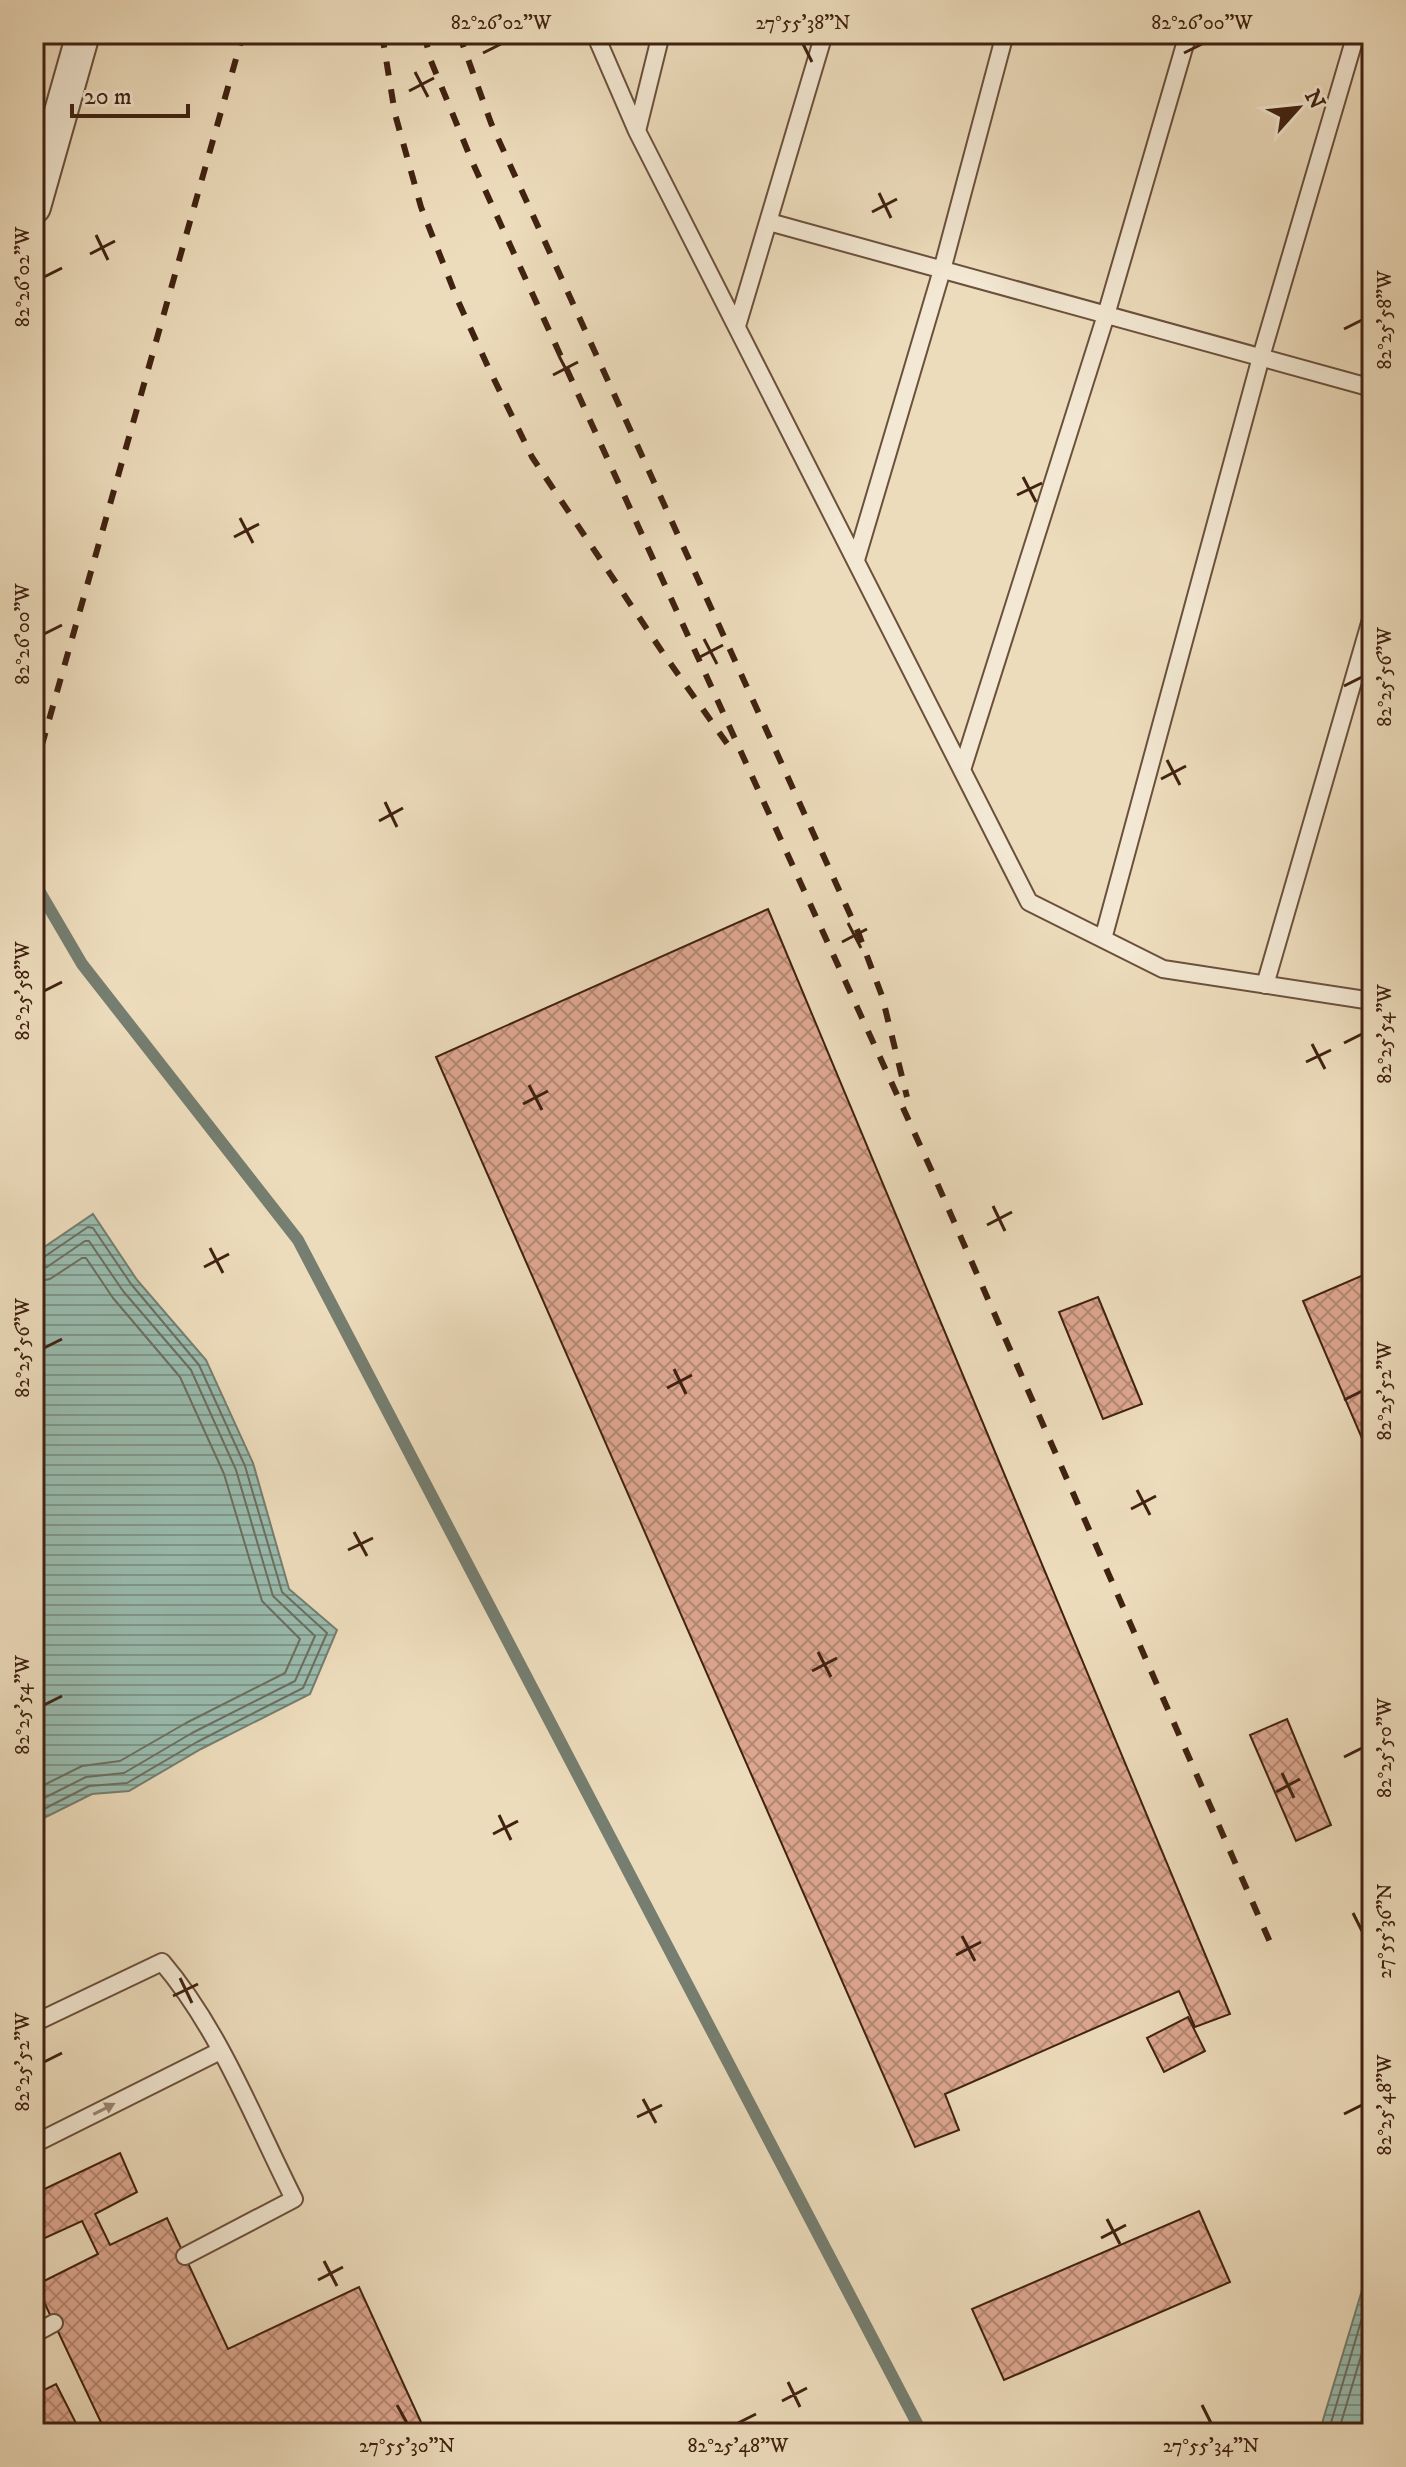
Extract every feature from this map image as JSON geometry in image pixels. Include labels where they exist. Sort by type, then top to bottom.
[{"type":"street","points":[[34,207],[83,34]]},
{"type":"lane","points":[[595,34],[637,131],[1029,902],[1163,969],[1372,1001]]},
{"type":"lane","points":[[637,131],[661,34]]},
{"type":"lane","points":[[737,326],[824,34]]},
{"type":"lane","points":[[856,560],[942,270],[1005,34]]},
{"type":"lane","points":[[962,770],[1106,315],[1188,34]]},
{"type":"lane","points":[[1103,939],[1261,357],[1356,34]]},
{"type":"lane","points":[[769,222],[1372,388]]},
{"type":"lane","points":[[1265,985],[1372,616]]},
{"type":"lane","points":[[34,2023],[162,1962],[183,1986],[220,2051],[294,2199],[185,2256]]},
{"type":"lane","points":[[34,2144],[220,2051]]},
{"type":"lane","points":[[34,2334],[54,2323]]},
{"type":"water","points":[[93,1214],[137,1280],[206,1360],[253,1463],[289,1589],[337,1630],[310,1694],[201,1749],[129,1791],[92,1794],[34,1823],[34,1254]]},
{"type":"water","points":[[1372,2257],[1372,2433],[1320,2433],[1323,2420]]},
{"type":"building","points":[[768,909],[1230,2014],[1195,2027],[1179,1991],[945,2094],[959,2130],[915,2147],[436,1057]]},
{"type":"building","points":[[1368,1273],[1372,1283],[1372,1440],[1364,1443],[1303,1301]]},
{"type":"building","points":[[1098,1297],[1142,1404],[1103,1419],[1059,1312]]},
{"type":"building","points":[[1287,1719],[1331,1825],[1296,1841],[1250,1735]]},
{"type":"building","points":[[1188,2017],[1205,2051],[1164,2072],[1147,2038]]},
{"type":"building","points":[[120,2153],[137,2192],[95,2214],[110,2245],[167,2218],[228,2349],[359,2287],[426,2433],[106,2433],[36,2285],[98,2254],[82,2221],[34,2243],[34,2194]]},
{"type":"building","points":[[1199,2211],[1230,2282],[1004,2380],[972,2309]]},
{"type":"building","points":[[56,2384],[81,2433],[34,2433],[34,2395]]},
{"type":"waterway","points":[[34,882],[82,964],[298,1240],[922,2433]]},
{"type":"railway","points":[[34,773],[243,34]]},
{"type":"railway","points":[[382,34],[395,114],[421,207],[458,301],[532,457],[733,752]]},
{"type":"railway","points":[[424,34],[431,61],[471,159],[934,1176],[1273,1949]]},
{"type":"railway","points":[[459,34],[491,123],[858,932],[882,996],[907,1097]]}]
